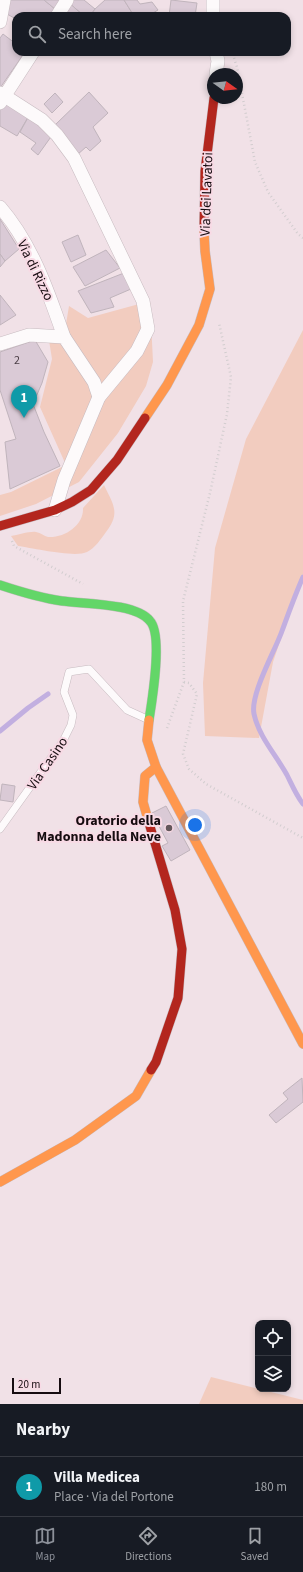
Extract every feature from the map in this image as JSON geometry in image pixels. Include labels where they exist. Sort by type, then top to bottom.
[{"type":"street","points":[[0,22],[4,0]]},
{"type":"street","points":[[59,12],[67,0]]},
{"type":"street","points":[[213,0],[213,12]]},
{"type":"street","points":[[2,526],[54,510],[64,480],[99,397],[137,351],[148,329],[143,301],[74,158],[57,135],[42,120],[2,97],[30,56]]},
{"type":"street","points":[[217,56],[217,68]]},
{"type":"street","name":"Via dei Lavatoi","points":[[54,510],[72,502],[91,490],[117,460],[167,386],[199,325],[210,289],[205,251],[204,214],[205,171],[213,104]]},
{"type":"street","name":"Via di Rizzo","points":[[0,207],[30,252],[49,295],[64,336],[94,382],[99,397]]},
{"type":"street","points":[[0,344],[29,335],[64,336]]},
{"type":"street","points":[[0,585],[29,595],[62,601],[121,607],[138,612],[150,621],[156,638],[156,664],[147,740],[156,767],[303,1044]]},
{"type":"street","points":[[0,1182],[75,1140],[136,1096],[156,1062],[178,998],[182,949],[175,910],[144,802],[145,776],[156,767]]},
{"type":"lane","name":"Via Casino","points":[[0,829],[64,740],[71,725],[73,715],[64,692],[69,672],[88,669],[127,710],[149,721]]},
{"type":"path","points":[[233,56],[237,67],[255,162],[268,192],[298,234],[303,238]]},
{"type":"path","points":[[147,740],[166,732],[184,682],[183,601],[198,536],[210,493],[227,414],[231,378],[225,345],[217,317]]},
{"type":"path","points":[[2,526],[14,546],[89,587]]},
{"type":"path","points":[[184,682],[189,683],[197,694],[186,734],[183,754],[189,769],[206,784],[303,838]]},
{"type":"shaded area","points":[[150,301],[153,362],[146,386],[118,433],[79,482],[36,504],[0,516],[0,495],[11,492],[66,465],[40,407],[52,359],[48,334],[66,324],[69,306],[88,318]]},
{"type":"shaded area","points":[[303,330],[303,574],[273,662],[259,738],[205,736],[203,683],[215,548],[246,439]]},
{"type":"shaded area","points":[[104,485],[113,503],[113,519],[111,525],[100,540],[87,552],[73,554],[18,546],[11,536],[38,532],[48,537],[54,537],[67,533],[77,525],[83,508]]},
{"type":"shaded area","points":[[211,1377],[255,1388],[255,1392],[271,1392],[303,1400],[303,1404],[199,1404]]},
{"type":"building","points":[[9,0],[44,0],[55,9],[53,12],[12,12],[12,17],[7,14]]},
{"type":"building","points":[[44,0],[61,0],[55,9]]},
{"type":"building","points":[[69,0],[84,0],[95,9],[93,12],[79,12],[68,2]]},
{"type":"building","points":[[105,0],[124,0],[132,12],[93,12]]},
{"type":"building","points":[[124,0],[137,0],[140,4],[152,2],[158,10],[155,12],[132,12]]},
{"type":"building","points":[[171,0],[197,3],[196,12],[170,12]]},
{"type":"building","points":[[68,2],[79,12],[61,12]]},
{"type":"building","points":[[3,34],[12,41],[12,56],[22,56],[0,88],[0,38]]},
{"type":"building","points":[[89,92],[108,113],[93,127],[101,141],[90,151],[86,147],[77,155],[55,125]]},
{"type":"building","points":[[55,93],[63,102],[52,113],[44,104]]},
{"type":"building","points":[[5,99],[30,114],[17,136],[0,126],[0,108]]},
{"type":"building","points":[[30,114],[53,134],[38,155],[31,149],[36,143],[20,132]]},
{"type":"building","points":[[0,219],[19,249],[5,261],[0,254]]},
{"type":"building","points":[[78,235],[86,255],[71,262],[62,242]]},
{"type":"building","points":[[106,250],[120,268],[85,286],[73,267]]},
{"type":"building","points":[[0,254],[5,261],[0,267]]},
{"type":"building","points":[[124,273],[131,289],[110,298],[114,307],[91,313],[78,291]]},
{"type":"building","points":[[0,295],[16,315],[0,325]]},
{"type":"building","points":[[35,340],[48,362],[42,383],[33,404],[60,466],[10,489],[5,442],[16,439],[0,390],[0,352]]},
{"type":"building","points":[[2,784],[15,786],[13,802],[0,800]]},
{"type":"building","name":"Oratorio della Madonna della Neve","points":[[166,806],[190,850],[171,861],[162,846],[168,843],[152,813]]},
{"type":"building","points":[[302,1078],[303,1102],[276,1123],[269,1115],[288,1099],[283,1093]]},
{"type":"waterway","points":[[303,577],[279,639],[259,684],[254,706],[256,722],[268,746],[283,768],[296,794],[303,804]]},
{"type":"waterway","points":[[0,731],[48,694]]},
{"type":"traffic: fast","points":[[0,585],[54,600],[109,605],[122,608],[143,615],[150,621],[154,628],[156,640],[156,669],[149,720]]},
{"type":"traffic: slow","points":[[145,418],[167,385],[199,325],[210,289],[204,230]]},
{"type":"traffic: slow","points":[[149,720],[147,740],[156,767],[303,1044]]},
{"type":"traffic: slow","points":[[149,823],[143,802],[145,776],[156,767]]},
{"type":"traffic: slow","points":[[0,1182],[75,1140],[136,1096],[151,1070]]},
{"type":"traffic: jam","points":[[204,230],[205,171],[213,104]]},
{"type":"traffic: jam","points":[[0,526],[55,510],[72,502],[91,490],[117,460],[145,418]]},
{"type":"traffic: jam","points":[[149,823],[175,910],[182,949],[178,998],[156,1062],[151,1070]]},
{"type":"place","name":"Villa Medicea","points":[[24,418]]},
{"type":"place","name":"Oratorio della Madonna della Neve","points":[[169,828]]}]
